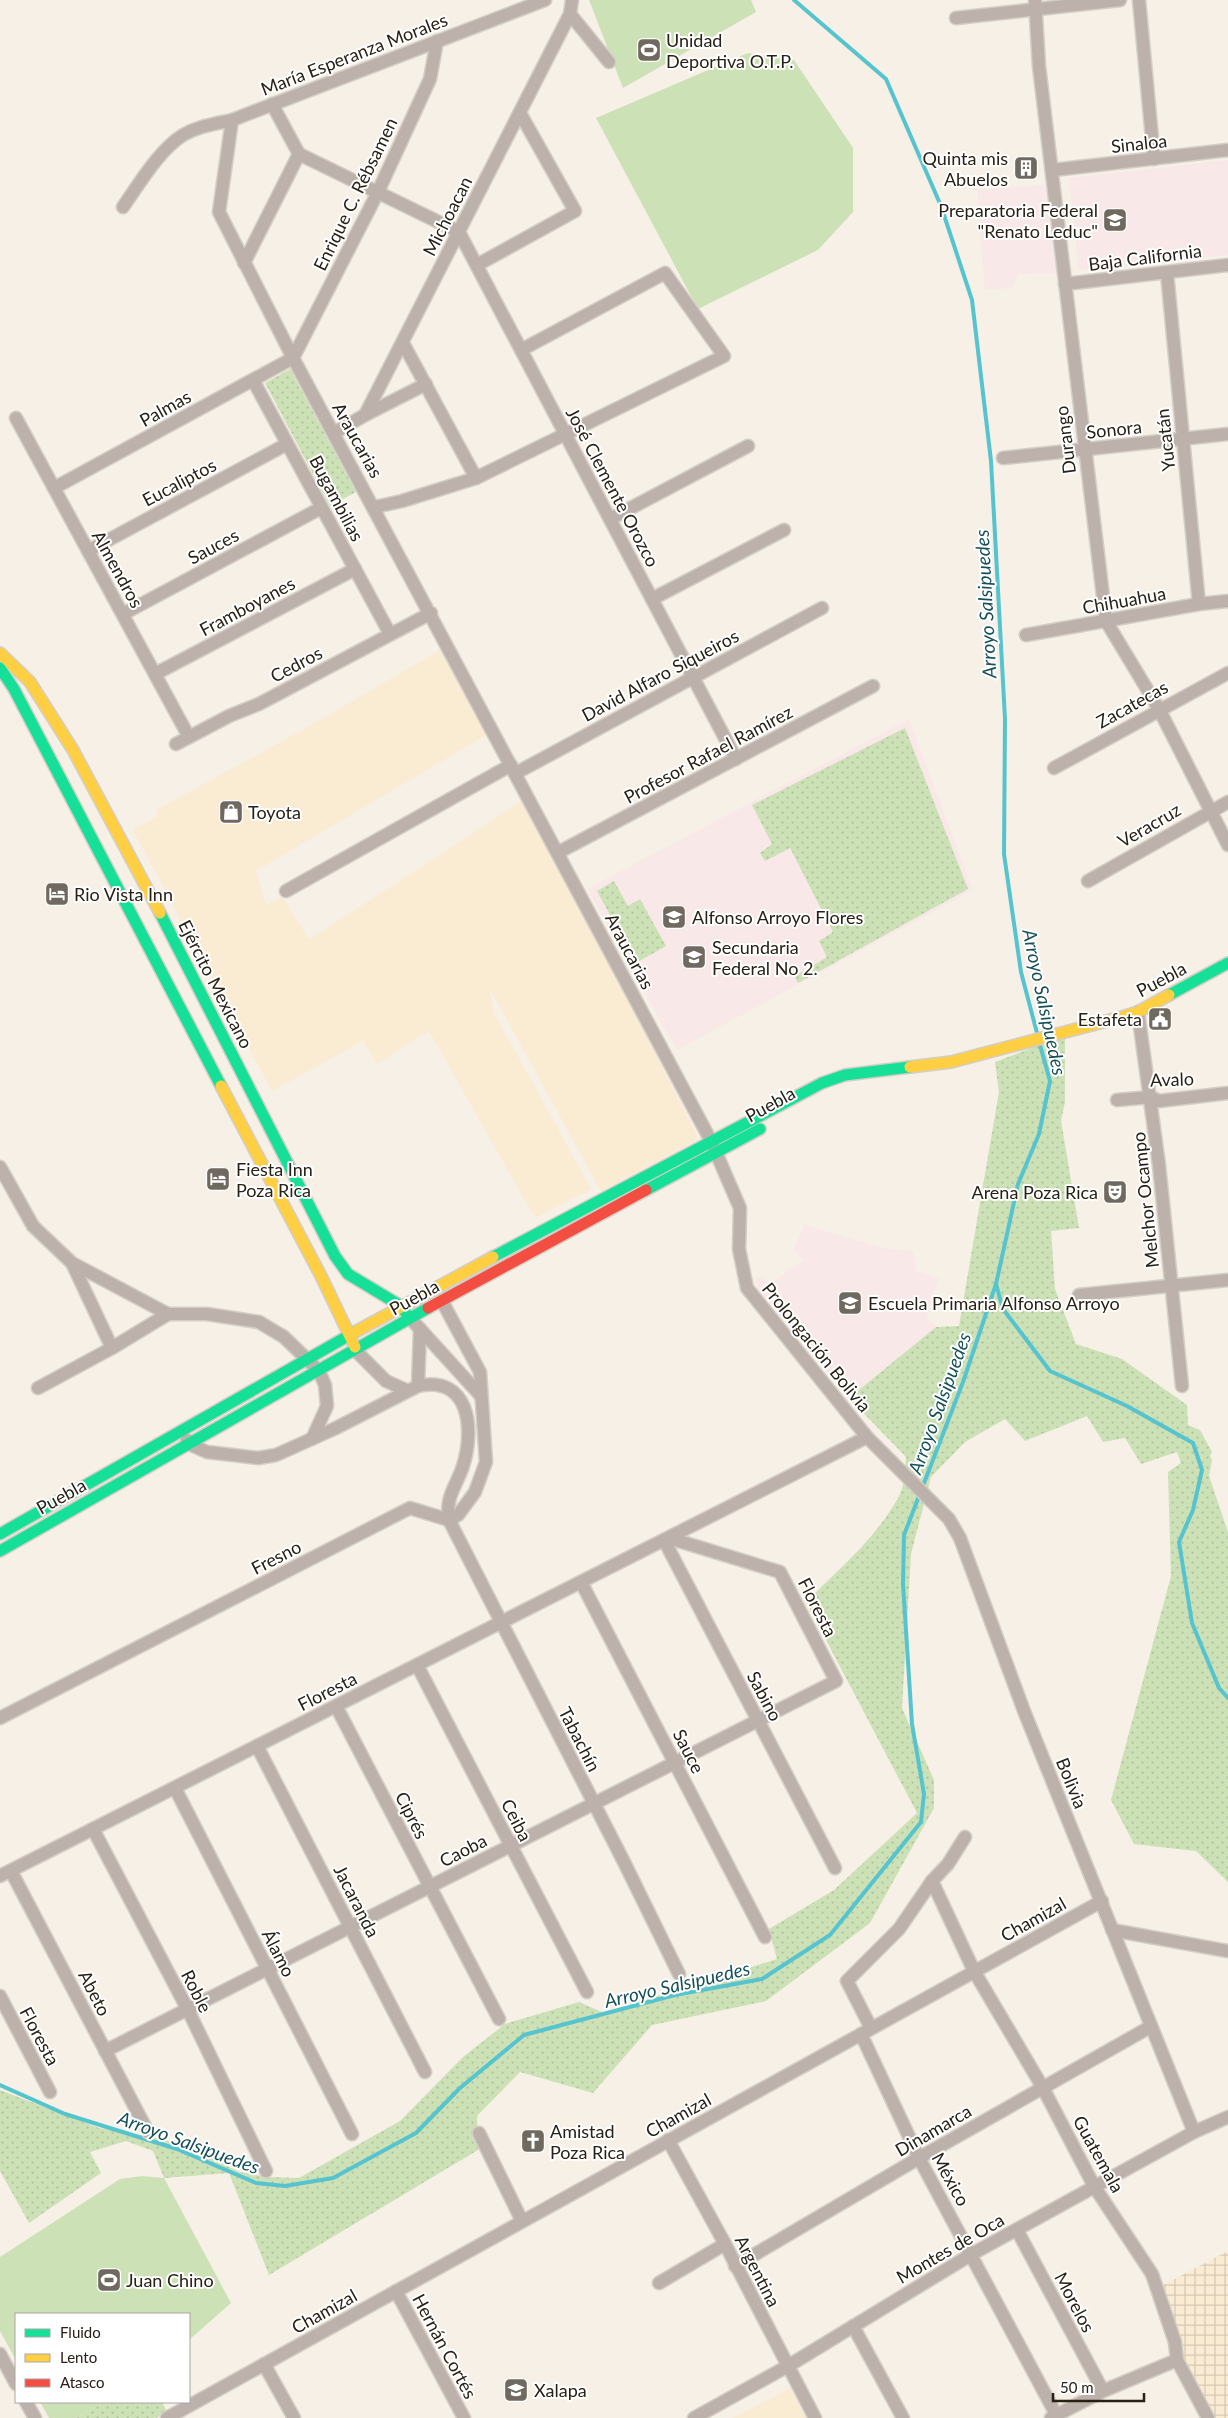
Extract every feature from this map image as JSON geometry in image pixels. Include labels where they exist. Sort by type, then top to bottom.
[{"type":"main road","name":"Ejército Mexicano","points":[[0,653],[30,682],[63,757],[188,995],[336,1256],[348,1274],[401,1306],[410,1318]]},
{"type":"main road","name":"Ejército Mexicano","points":[[0,668],[123,841],[188,995],[356,1350]]},
{"type":"main road","name":"Puebla","points":[[0,1534],[401,1306],[822,1083],[845,1075],[951,1062],[1122,1018],[1138,1012],[1228,963]]},
{"type":"main road","name":"Puebla","points":[[0,1551],[410,1318],[717,1154],[820,1096],[845,1075]]},
{"type":"main road","points":[[322,1278],[348,1274]]},
{"type":"street","name":"María Esperanza Morales","points":[[123,207],[154,163],[182,136],[203,127],[232,120],[545,0]]},
{"type":"street","name":"Michoacan","points":[[365,415],[570,14],[572,0]]},
{"type":"street","points":[[956,18],[1035,4],[1120,0]]},
{"type":"street","points":[[1139,0],[1154,159]]},
{"type":"street","name":"Durango","points":[[1035,4],[1039,66],[1106,621],[1159,709],[1228,845]]},
{"type":"street","points":[[570,14],[609,62]]},
{"type":"street","name":"Enrique C. Rébsamen","points":[[293,358],[377,194],[430,79],[437,41]]},
{"type":"street","points":[[272,104],[299,154],[377,194],[459,232]]},
{"type":"street","points":[[476,265],[575,211],[520,113]]},
{"type":"street","name":"Araucarias","points":[[232,120],[219,212],[293,358],[559,852],[712,1141],[717,1154]]},
{"type":"street","name":"Sinaloa","points":[[1053,170],[1228,150]]},
{"type":"street","points":[[244,263],[299,154]]},
{"type":"street","name":"José Clemente Orozco","points":[[459,232],[736,759]]},
{"type":"street","name":"Baja California","points":[[1065,284],[1228,265]]},
{"type":"street","name":"Yucatán","points":[[1167,272],[1199,604]]},
{"type":"street","points":[[374,507],[402,501],[476,478],[724,356],[666,273],[521,350]]},
{"type":"street","points":[[403,343],[476,478]]},
{"type":"street","name":"Palmas","points":[[54,488],[293,358]]},
{"type":"street","name":"Bugambilias","points":[[253,380],[316,494],[320,508],[390,634]]},
{"type":"street","points":[[334,433],[426,384]]},
{"type":"street","name":"Almendros","points":[[16,418],[190,737]]},
{"type":"street","name":"Sonora","points":[[1003,458],[1228,434]]},
{"type":"street","name":"Eucaliptos","points":[[88,551],[287,444]]},
{"type":"street","points":[[610,520],[748,446]]},
{"type":"street","name":"Sauces","points":[[123,614],[320,508]]},
{"type":"street","points":[[652,599],[784,530]]},
{"type":"street","name":"Framboyanes","points":[[156,674],[355,569]]},
{"type":"street","name":"Chihuahua","points":[[1026,635],[1199,604],[1228,601]]},
{"type":"street","name":"David Alfaro Siqueiros","points":[[514,769],[822,608]]},
{"type":"street","name":"Cedros","points":[[176,744],[230,716],[259,704],[431,614]]},
{"type":"street","name":"Zacatecas","points":[[1054,768],[1228,673]]},
{"type":"street","name":"Profesor Rafael Ramírez","points":[[559,852],[873,686]]},
{"type":"street","points":[[286,891],[514,769]]},
{"type":"street","name":"Veracruz","points":[[1088,881],[1228,802]]},
{"type":"street","name":"Melchor Ocampo","points":[[1138,1012],[1150,1097],[1182,1386]]},
{"type":"street","name":"Avalo","points":[[1117,1100],[1150,1097],[1159,1101],[1228,1093]]},
{"type":"street","name":"Prolongación Bolivia","points":[[717,1154],[740,1208],[739,1249],[747,1288],[867,1438],[894,1465]]},
{"type":"street","points":[[0,1167],[33,1226],[72,1263],[168,1314],[207,1314],[259,1322],[284,1337],[319,1371],[325,1385],[327,1406],[312,1439]]},
{"type":"street","points":[[72,1263],[112,1348]]},
{"type":"street","points":[[1079,1295],[1228,1280]]},
{"type":"street","points":[[181,1432],[189,1444],[207,1452],[258,1458],[276,1455],[312,1439],[412,1388],[431,1383],[446,1386],[456,1393],[463,1405],[466,1418],[467,1446],[463,1465],[446,1506],[449,1520],[458,1515],[475,1492],[486,1462],[480,1372],[442,1301]]},
{"type":"street","points":[[38,1388],[112,1348],[168,1314]]},
{"type":"street","points":[[410,1318],[481,1396]]},
{"type":"street","points":[[412,1388],[420,1329]]},
{"type":"street","points":[[356,1350],[386,1381],[412,1388]]},
{"type":"street","name":"Floresta","points":[[5,1873],[867,1438]]},
{"type":"street","name":"Bolivia","points":[[894,1465],[949,1519],[960,1538],[1024,1711],[1194,2132]]},
{"type":"street","name":"Fresno","points":[[0,1718],[410,1508],[449,1520]]},
{"type":"street","name":"Tabachín","points":[[449,1520],[679,1974]]},
{"type":"street","name":"Floresta","points":[[666,1539],[780,1572],[836,1681]]},
{"type":"street","name":"Sabino","points":[[666,1539],[835,1868]]},
{"type":"street","name":"Sauce","points":[[581,1582],[765,1937]]},
{"type":"street","name":"Ceiba","points":[[417,1665],[586,1992]]},
{"type":"street","name":"Caoba","points":[[106,2051],[836,1681]]},
{"type":"street","name":"Ciprés","points":[[336,1706],[499,2019]]},
{"type":"street","name":"Jacaranda","points":[[257,1746],[425,2072]]},
{"type":"street","name":"Álamo","points":[[175,1788],[352,2134]]},
{"type":"street","name":"Roble","points":[[93,1830],[188,2010],[222,2084],[266,2170]]},
{"type":"street","points":[[866,2031],[847,1981],[900,1929],[932,1881],[948,1864],[965,1837]]},
{"type":"street","name":"Abeto","points":[[5,1873],[106,2051],[148,2132]]},
{"type":"street","name":"Guatemala","points":[[932,1881],[974,1971],[1043,2088],[1094,2186],[1152,2274],[1175,2342],[1177,2360],[1208,2418]]},
{"type":"street","name":"Chamizal","points":[[167,2418],[1102,1901]]},
{"type":"street","points":[[1112,1930],[1228,1951]]},
{"type":"street","name":"Floresta","points":[[0,1996],[50,2092]]},
{"type":"street","name":"Dinamarca","points":[[735,2266],[919,2158],[1150,2027]]},
{"type":"street","name":"México","points":[[866,2031],[919,2158],[972,2254],[1055,2417]]},
{"type":"street","name":"Montes de Oca","points":[[694,2418],[788,2366],[972,2254],[1194,2132],[1228,2118]]},
{"type":"street","points":[[479,2133],[522,2221]]},
{"type":"street","name":"Argentina","points":[[668,2140],[725,2244],[815,2418]]},
{"type":"street","name":"Morelos","points":[[1017,2230],[1103,2391]]},
{"type":"street","points":[[659,2283],[725,2244]]},
{"type":"street","name":"Hernán Cortés","points":[[396,2291],[464,2418]]},
{"type":"street","points":[[853,2326],[903,2418]]},
{"type":"street","points":[[0,2354],[15,2382]]},
{"type":"street","points":[[1055,2417],[1103,2391],[1177,2360]]},
{"type":"street","points":[[264,2364],[294,2418]]},
{"type":"street","points":[[27,2403],[35,2418]]},
{"type":"shaded area","points":[[1228,160],[1228,255],[1079,270],[1069,178]]},
{"type":"shaded area","points":[[1044,185],[1073,273],[1019,274],[1011,288],[985,290],[977,190]]},
{"type":"shaded area","points":[[440,650],[488,734],[256,871],[266,905],[282,897],[309,940],[525,799],[699,1139],[601,1191],[489,987],[495,1015],[591,1189],[535,1218],[429,1031],[377,1064],[363,1041],[272,1091],[133,830],[158,816],[156,810],[299,732]]},
{"type":"shaded area","points":[[909,719],[973,890],[677,1050],[587,889]]},
{"type":"shaded area","name":"Escuela Primaria Alfonso Arroyo","points":[[804,1225],[887,1249],[913,1251],[916,1271],[939,1278],[926,1317],[936,1327],[849,1398],[758,1289],[756,1280],[761,1276],[769,1285],[804,1260],[794,1251]]},
{"type":"shaded area","points":[[1228,2251],[1228,2418],[1215,2418],[1150,2292]]},
{"type":"shaded area","points":[[790,2388],[806,2418],[733,2418]]},
{"type":"green space","name":"Unidad Deportiva O.T.P.","points":[[589,0],[751,0],[756,12],[623,88]]},
{"type":"green space","points":[[748,53],[794,60],[853,148],[853,212],[818,250],[698,309],[596,118]]},
{"type":"green space","points":[[290,369],[356,492],[330,506],[265,383]]},
{"type":"green space","points":[[905,728],[968,889],[798,983],[795,977],[797,975],[827,957],[819,941],[833,932],[790,848],[765,861],[760,853],[772,844],[752,805]]},
{"type":"green space","points":[[614,881],[628,906],[640,899],[666,946],[636,963],[597,891]]},
{"type":"green space","points":[[1065,1035],[1065,1102],[1061,1121],[1079,1228],[1051,1231],[1055,1289],[1076,1344],[1122,1359],[1187,1405],[1188,1425],[1200,1430],[1212,1452],[1209,1476],[1228,1532],[1228,1882],[1196,1851],[1134,1844],[1111,1800],[1171,1576],[1168,1472],[1181,1463],[1177,1452],[1141,1464],[1125,1438],[1103,1442],[1087,1416],[1025,1441],[1005,1419],[965,1442],[931,1477],[911,1554],[902,1708],[934,1780],[934,1808],[870,1923],[766,2001],[652,2025],[593,2093],[520,2072],[477,2116],[478,2150],[269,2275],[229,2173],[164,2178],[153,2151],[126,2141],[90,2152],[101,2173],[29,2223],[0,2171],[0,2090],[99,2128],[163,2139],[204,2152],[214,2160],[240,2172],[268,2177],[299,2178],[400,2121],[463,2057],[505,2024],[579,2002],[604,2013],[777,1959],[769,1929],[834,1890],[917,1813],[806,1602],[856,1553],[879,1527],[898,1498],[903,1483],[906,1457],[849,1398],[936,1327],[959,1326],[999,1092],[995,1062]]},
{"type":"green space","name":"Juan Chino","points":[[142,2176],[164,2178],[231,2303],[190,2339],[190,2313],[15,2313],[15,2358],[0,2331],[0,2257],[120,2179]]},
{"type":"green space","points":[[41,2403],[102,2403],[76,2418],[49,2418]]},
{"type":"green space","points":[[102,2403],[162,2403],[167,2412],[156,2418],[76,2418]]},
{"type":"waterway","name":"Arroyo Salsipuedes","points":[[794,0],[886,79],[941,206],[972,300],[991,461],[1005,719],[1004,854],[1021,972],[1037,1033]]},
{"type":"waterway","name":"Arroyo Salsipuedes","points":[[0,2085],[65,2114],[177,2149],[256,2183],[285,2186],[333,2178],[416,2133],[460,2088],[524,2035],[675,1995],[762,1979],[830,1935],[921,1822],[924,1794],[912,1724],[903,1584],[904,1535],[963,1382],[996,1284],[1018,1184],[1039,1134],[1050,1081],[1040,1045]]},
{"type":"waterway","points":[[996,1284],[1003,1309],[1050,1371],[1127,1406],[1193,1443],[1202,1470],[1193,1510],[1179,1542],[1192,1623],[1219,1688],[1228,1698]]},
{"type":"traffic: fast","points":[[0,668],[14,689],[221,1086]]},
{"type":"traffic: fast","points":[[160,913],[335,1256],[348,1274],[401,1306],[406,1313]]},
{"type":"traffic: fast","points":[[1169,995],[1228,963]]},
{"type":"traffic: fast","points":[[493,1257],[822,1083],[845,1075],[910,1067]]},
{"type":"traffic: fast","points":[[646,1190],[760,1129]]},
{"type":"traffic: fast","points":[[0,1551],[428,1308]]},
{"type":"traffic: fast","points":[[0,1534],[355,1332]]},
{"type":"traffic: slow","points":[[0,653],[30,682],[73,750],[160,913]]},
{"type":"traffic: slow","points":[[910,1067],[951,1062],[1122,1017],[1138,1012],[1169,995]]},
{"type":"traffic: slow","points":[[221,1086],[322,1278],[355,1347]]},
{"type":"traffic: slow","points":[[355,1332],[493,1257]]},
{"type":"traffic: jam","points":[[428,1308],[646,1190]]},
{"type":"place","name":"Unidad Deportiva O.T.P.","points":[[649,50]]},
{"type":"place","name":"Quinta mis Abuelos","points":[[1026,168]]},
{"type":"place","name":"Preparatoria Federal \"Renato Leduc\"","points":[[1115,220]]},
{"type":"place","name":"Toyota","points":[[231,812]]},
{"type":"place","name":"Rio Vista Inn","points":[[57,894]]},
{"type":"place","name":"Alfonso Arroyo Flores","points":[[674,917]]},
{"type":"place","name":"Secundaria Federal No 2.","points":[[694,957]]},
{"type":"place","name":"Estafeta","points":[[1160,1019]]},
{"type":"place","name":"Fiesta Inn Poza Rica","points":[[218,1179]]},
{"type":"place","name":"Arena Poza Rica","points":[[1115,1192]]},
{"type":"place","name":"Escuela Primaria Alfonso Arroyo","points":[[850,1303]]},
{"type":"place","name":"Amistad Poza Rica","points":[[533,2141]]},
{"type":"place","name":"Juan Chino","points":[[109,2280]]},
{"type":"place","name":"Xalapa","points":[[516,2390]]}]
